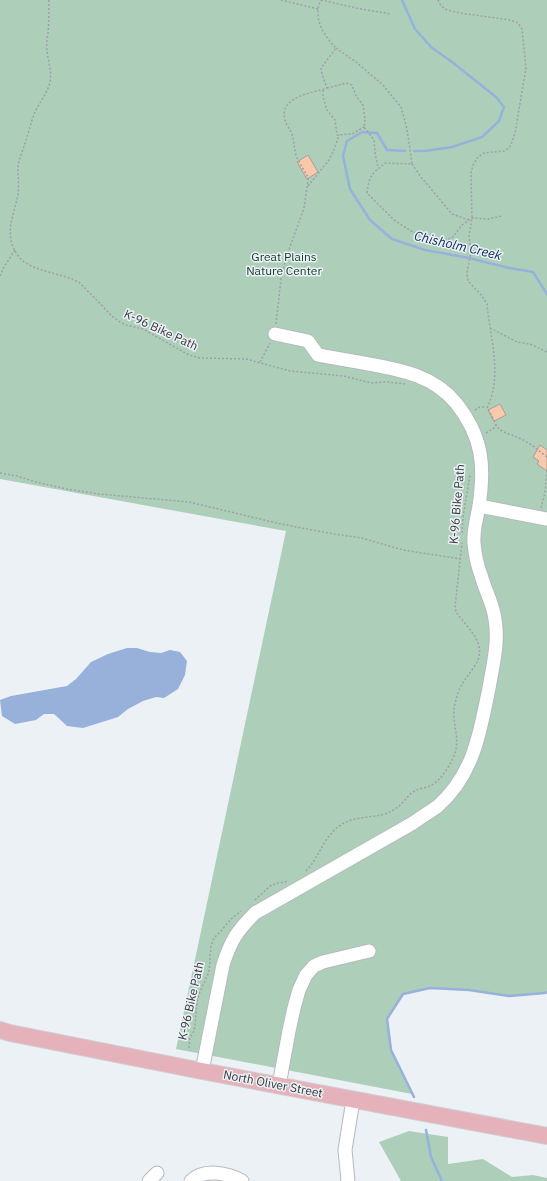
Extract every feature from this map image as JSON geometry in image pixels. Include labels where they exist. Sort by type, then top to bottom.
[{"type":"main road","name":"North Oliver Street","points":[[3,1031],[202,1071],[547,1136]]},
{"type":"street","points":[[202,1071],[223,965],[234,937],[243,926],[255,913],[428,813],[448,796],[463,776],[476,745],[495,654],[497,636],[492,605],[480,574],[474,542],[482,478],[482,464],[477,438],[456,402],[433,384],[418,376],[400,370],[318,355],[308,341],[275,334]]},
{"type":"street","points":[[479,506],[543,518]]},
{"type":"street","points":[[279,1085],[288,1031],[299,990],[306,975],[314,966],[323,962],[369,951]]},
{"type":"street","points":[[348,1181],[345,1150],[353,1100]]},
{"type":"street","points":[[191,1181],[195,1177],[202,1174],[214,1174],[226,1175],[242,1181]]},
{"type":"path","name":"K-96 Bike Path","points":[[50,0],[47,50],[50,81],[47,90],[33,116],[18,166],[18,191],[11,221],[10,230],[12,241],[20,259],[27,264],[68,277],[80,283],[113,317],[120,322],[143,329],[189,355],[200,358],[240,358],[290,371],[344,376],[371,383],[387,382],[410,385]]},
{"type":"path","points":[[281,0],[318,10]]},
{"type":"path","points":[[391,14],[321,0],[318,10],[318,16],[325,35],[336,48],[356,62],[383,85],[401,107],[407,128],[412,164],[421,177],[452,214],[469,220]]},
{"type":"path","points":[[438,0],[441,6],[447,10],[510,20],[518,23],[522,29],[526,68],[515,133],[512,142],[509,148],[504,151],[484,153],[478,157],[473,165],[471,173],[472,218],[469,236],[471,251],[466,273],[468,281],[482,296],[487,304],[495,366],[494,386],[491,400],[487,408],[500,430],[532,444],[547,457]]},
{"type":"path","points":[[327,88],[321,68],[336,48]]},
{"type":"path","points":[[260,362],[275,334],[281,279],[286,258],[304,208],[308,186],[308,177],[295,154],[292,134],[284,119],[286,107],[299,96],[346,83],[352,85],[356,96],[363,106],[365,119],[364,127],[374,140],[378,168]]},
{"type":"path","points":[[308,186],[329,160],[334,150],[338,135],[335,120],[327,110],[323,97],[323,90]]},
{"type":"path","points":[[338,135],[352,134],[364,127]]},
{"type":"path","points":[[412,164],[385,163],[378,168],[368,180],[367,193],[394,220],[411,231],[431,240],[441,241],[452,238],[462,225],[472,218],[488,219],[502,216]]},
{"type":"path","points":[[0,276],[15,250]]},
{"type":"path","points":[[490,328],[517,342],[530,344],[547,352]]},
{"type":"path","points":[[477,438],[494,428],[496,425]]},
{"type":"path","name":"K-96 Bike Path","points":[[462,535],[470,470]]},
{"type":"path","points":[[543,518],[547,470]]},
{"type":"path","points":[[0,473],[17,476],[67,490],[188,502],[281,524],[362,538],[403,550],[461,559]]},
{"type":"path","name":"K-96 Bike Path","points":[[304,873],[311,866],[326,840],[337,827],[349,821],[382,815],[397,808],[414,791],[433,784],[440,778],[454,758],[457,746],[454,716],[455,701],[458,690],[475,665],[479,654],[479,645],[476,638],[456,612],[455,607],[462,541]]},
{"type":"path","points":[[255,900],[270,886],[291,880]]},
{"type":"path","name":"K-96 Bike Path","points":[[189,1048],[190,1037],[195,1025],[199,994],[209,972],[211,950],[214,938],[231,919],[244,908]]},
{"type":"green space","name":"Great Plains Nature Center","points":[[0,0],[547,0],[547,992],[509,996],[469,990],[430,988],[403,994],[387,1019],[391,1050],[412,1094],[176,1049],[286,531],[0,479]]},
{"type":"green space","points":[[409,1131],[448,1137],[448,1164],[483,1159],[512,1177],[533,1175],[547,1178],[547,1181],[401,1181],[379,1142]]},
{"type":"water","points":[[127,648],[137,648],[150,652],[161,653],[170,650],[180,652],[187,661],[185,675],[178,689],[164,698],[156,697],[143,701],[128,709],[118,717],[83,728],[67,726],[54,714],[44,714],[36,720],[15,724],[2,716],[0,700],[11,696],[67,686],[76,679],[91,662],[108,654]]},
{"type":"building","points":[[308,155],[318,172],[307,179],[297,162]]},
{"type":"building","points":[[500,404],[506,415],[494,421],[488,410]]},
{"type":"building","points":[[540,445],[547,450],[547,471],[537,464],[539,461],[533,457]]},
{"type":"waterway","name":"Chisholm Creek","points":[[402,0],[415,29],[431,47],[496,97],[504,107],[499,121],[482,137],[452,147],[414,151]]},
{"type":"waterway","name":"Chisholm Creek","points":[[405,151],[387,150],[377,133],[362,132],[347,141],[343,156],[350,189],[370,220],[392,239],[425,250],[533,272],[547,294]]},
{"type":"waterway","name":"Chisholm Creek","points":[[414,1097],[391,1050],[387,1019],[403,994],[430,988],[469,990],[509,996],[547,992]]},
{"type":"waterway","name":"Chisholm Creek","points":[[426,1130],[431,1157],[442,1181]]}]
